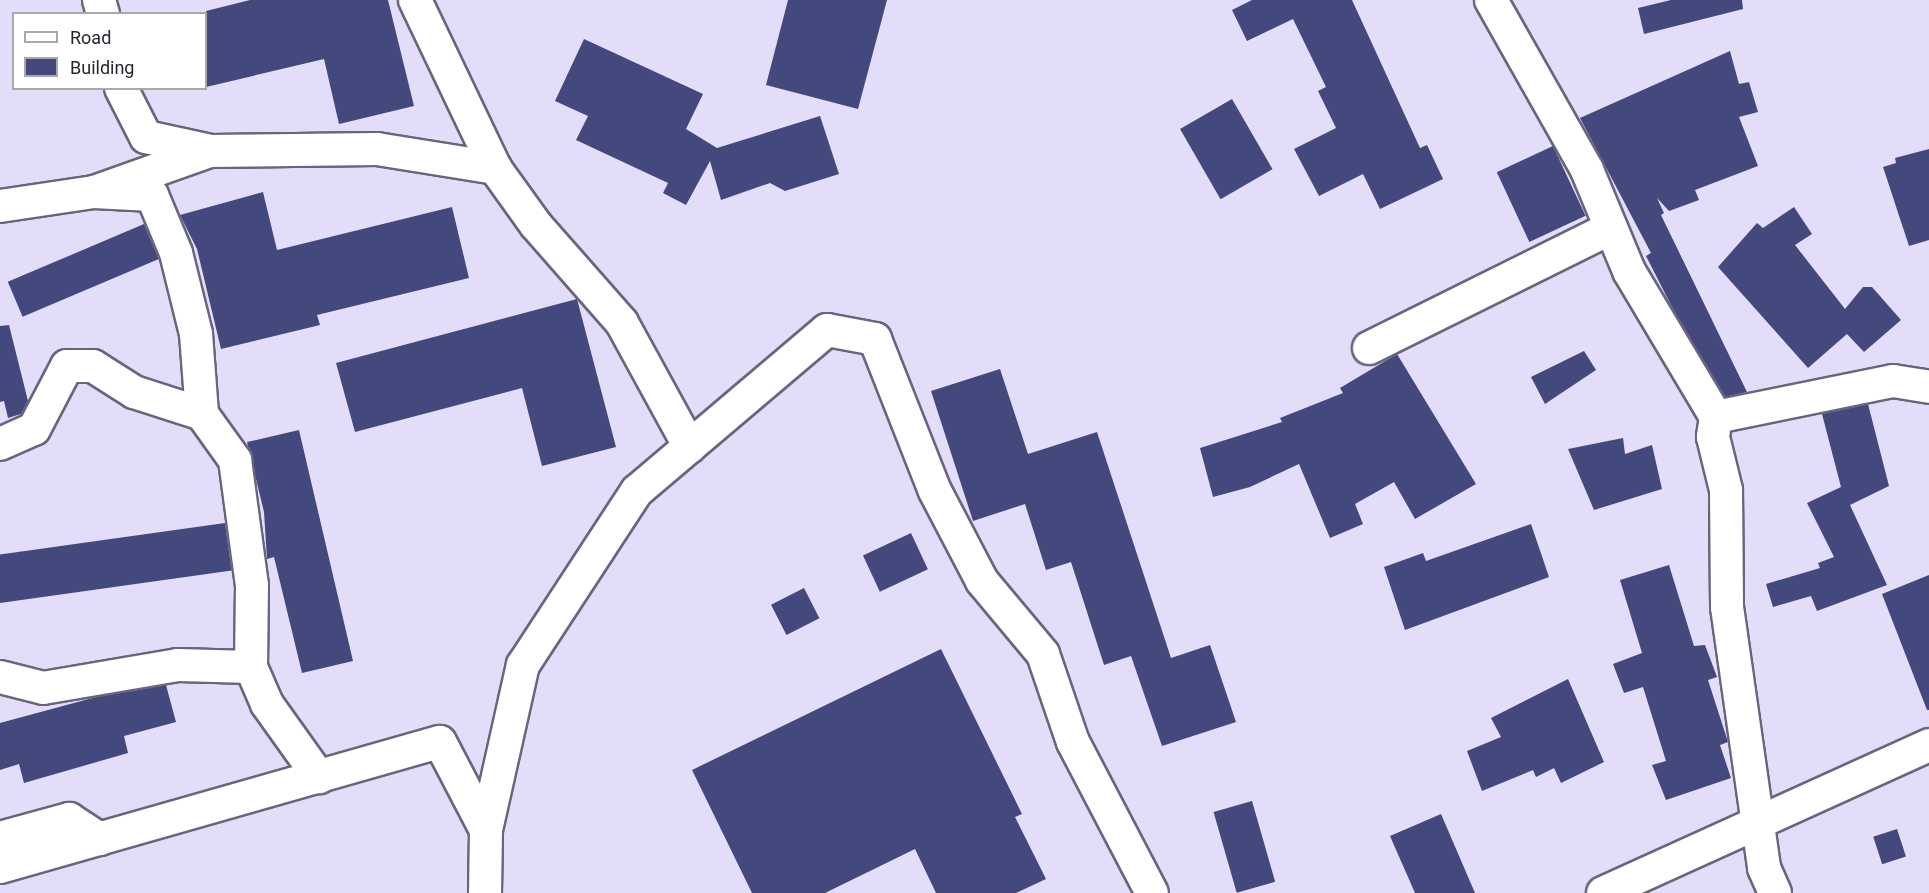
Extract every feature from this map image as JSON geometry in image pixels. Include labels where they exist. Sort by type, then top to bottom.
[{"type":"street","points":[[415,0],[495,168],[536,225],[622,323],[690,447]]},
{"type":"street","points":[[1491,0],[1587,170],[1629,271],[1716,417],[1713,437],[1726,490],[1727,607],[1764,868],[1775,893]]},
{"type":"street","points":[[122,90],[146,137],[211,151],[376,149],[495,168]]},
{"type":"street","points":[[94,192],[211,151]]},
{"type":"street","points":[[0,206],[94,192],[130,190],[152,195],[156,202],[176,253],[196,334],[202,414],[235,460],[252,585],[251,667],[267,704],[319,777]]},
{"type":"street","points":[[1369,348],[1611,228]]},
{"type":"street","points":[[485,893],[486,830],[524,665],[637,491],[827,330],[875,339],[935,491],[982,581],[1043,654],[1073,742],[1152,893]]},
{"type":"street","points":[[0,444],[34,429],[66,366],[93,366],[134,392],[202,414]]},
{"type":"street","points":[[1716,417],[1893,381],[1929,387]]},
{"type":"street","points":[[0,677],[43,688],[178,665],[251,667]]},
{"type":"street","points":[[0,867],[440,742],[486,830]]},
{"type":"street","points":[[1604,893],[1758,819],[1929,745]]},
{"type":"street","points":[[0,838],[69,819],[100,839]]},
{"type":"building","points":[[250,0],[388,0],[414,106],[339,124],[324,59],[207,87],[206,11]]},
{"type":"building","points":[[788,0],[887,0],[858,109],[766,85]]},
{"type":"building","points":[[1252,0],[1352,0],[1420,148],[1427,145],[1443,179],[1380,209],[1363,174],[1319,196],[1294,149],[1336,128],[1318,91],[1326,87],[1293,19],[1247,41],[1232,10]]},
{"type":"building","points":[[1671,0],[1742,0],[1743,9],[1644,34],[1638,8]]},
{"type":"building","points":[[584,39],[703,94],[686,129],[717,148],[820,116],[839,174],[785,191],[770,183],[721,200],[710,161],[686,205],[663,193],[668,183],[576,140],[588,116],[555,101]]},
{"type":"building","points":[[1730,51],[1739,84],[1749,82],[1758,112],[1739,117],[1758,166],[1695,190],[1699,200],[1669,211],[1657,198],[1664,213],[1661,215],[1747,392],[1725,397],[1673,309],[1646,256],[1651,253],[1580,118]]},
{"type":"building","points":[[1232,99],[1272,169],[1221,199],[1180,129]]},
{"type":"building","points":[[1553,146],[1586,216],[1529,242],[1497,172]]},
{"type":"building","points":[[1929,149],[1929,240],[1909,246],[1883,167],[1896,163],[1895,158]]},
{"type":"building","points":[[263,192],[277,250],[452,207],[469,278],[317,315],[320,325],[221,349],[197,249],[180,215]]},
{"type":"building","points":[[1794,207],[1812,234],[1795,245],[1845,309],[1863,287],[1872,287],[1901,320],[1864,352],[1847,334],[1808,368],[1718,267],[1757,223],[1763,228]]},
{"type":"building","points":[[144,224],[159,259],[23,317],[8,282]]},
{"type":"building","points":[[577,299],[616,447],[542,466],[522,388],[355,432],[336,363]]},
{"type":"building","points":[[9,325],[28,401],[21,414],[8,418],[4,401],[0,402],[0,326]]},
{"type":"building","points":[[1584,351],[1596,370],[1545,404],[1531,377]]},
{"type":"building","points":[[1397,354],[1476,484],[1415,519],[1394,482],[1355,504],[1363,524],[1330,538],[1299,464],[1250,487],[1213,497],[1200,448],[1282,422],[1280,418],[1343,393],[1340,388]]},
{"type":"building","points":[[1000,369],[1028,454],[1097,432],[1171,658],[1210,645],[1236,722],[1162,746],[1131,656],[1104,665],[1071,562],[1046,570],[1025,504],[973,521],[931,391]]},
{"type":"building","points":[[1868,404],[1889,486],[1850,505],[1887,585],[1817,611],[1811,596],[1773,607],[1766,584],[1820,568],[1818,563],[1834,557],[1807,503],[1841,487],[1822,414]]},
{"type":"building","points":[[299,430],[353,661],[302,673],[274,557],[267,559],[264,512],[247,442]]},
{"type":"building","points":[[1623,438],[1625,454],[1652,445],[1662,489],[1594,510],[1568,449]]},
{"type":"building","points":[[225,523],[232,571],[0,603],[0,555]]},
{"type":"building","points":[[1531,524],[1549,577],[1405,630],[1384,567],[1423,553],[1426,561]]},
{"type":"building","points":[[911,533],[928,569],[880,592],[863,555]]},
{"type":"building","points":[[1669,565],[1694,646],[1705,645],[1717,677],[1708,680],[1728,742],[1720,745],[1731,778],[1666,800],[1652,765],[1666,761],[1643,687],[1624,693],[1613,664],[1642,653],[1620,580]]},
{"type":"building","points":[[1929,575],[1929,710],[1927,710],[1882,594]]},
{"type":"building","points":[[804,588],[819,618],[786,635],[771,605]]},
{"type":"building","points":[[941,649],[1022,814],[1015,817],[1046,879],[1016,893],[936,893],[915,849],[825,893],[752,893],[692,770]]},
{"type":"building","points":[[1568,679],[1604,762],[1561,783],[1554,768],[1536,777],[1533,770],[1482,791],[1467,751],[1501,737],[1491,718]]},
{"type":"building","points":[[166,685],[176,722],[124,736],[128,753],[24,783],[19,764],[0,770],[0,723],[96,697]]},
{"type":"building","points":[[1252,801],[1275,882],[1237,893],[1214,812]]},
{"type":"building","points":[[1441,814],[1475,893],[1415,893],[1390,836]]},
{"type":"building","points":[[1897,829],[1906,857],[1882,864],[1873,837]]}]
